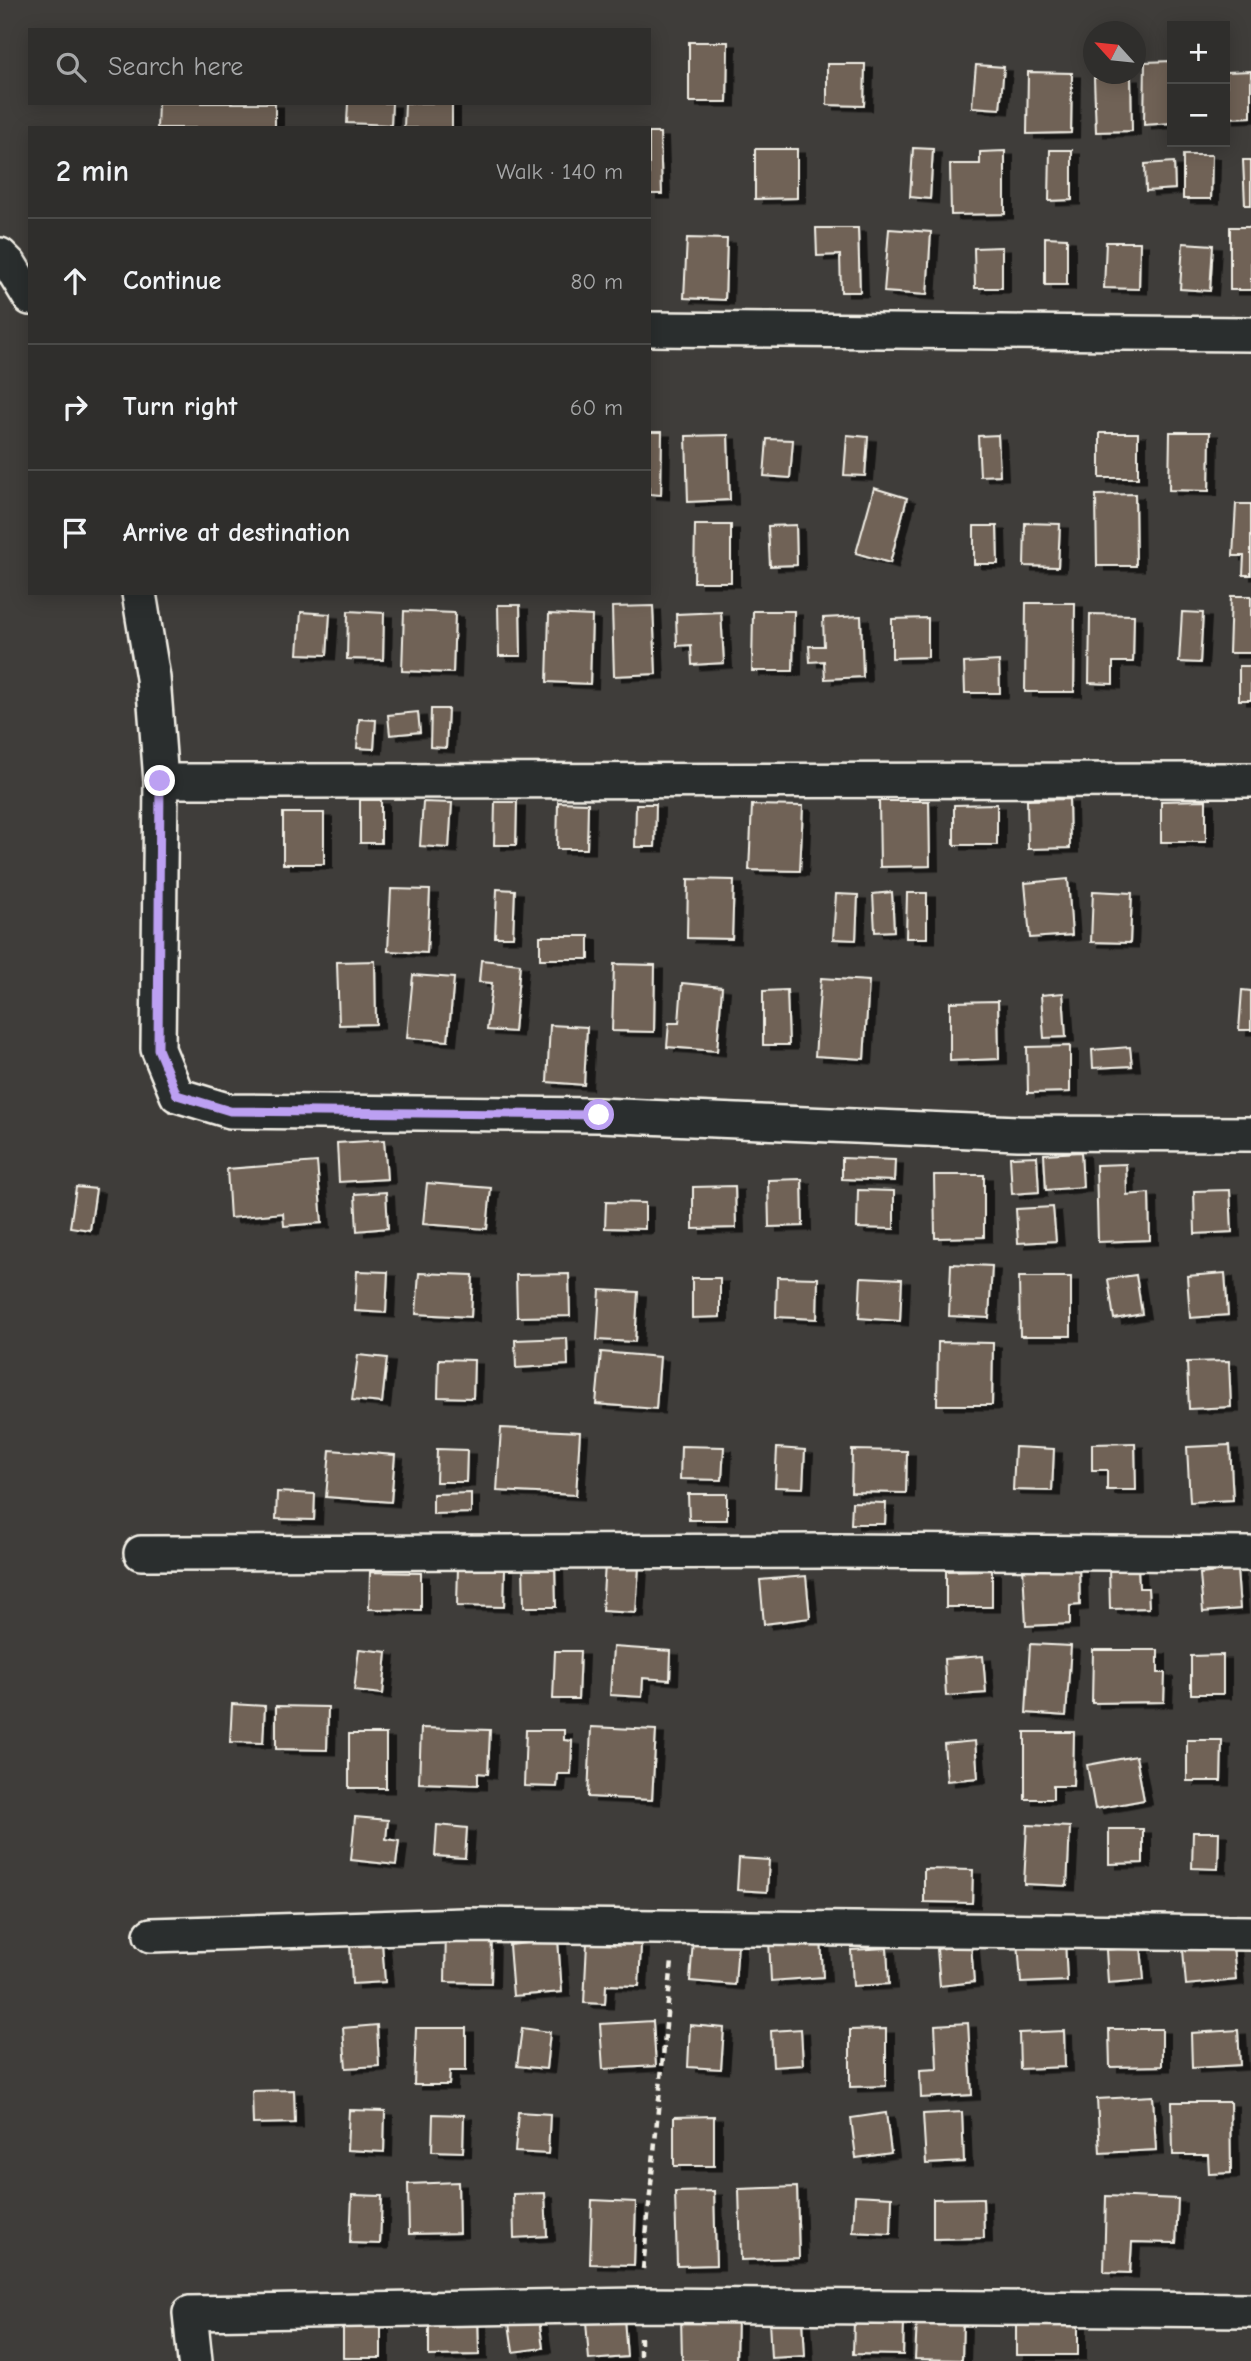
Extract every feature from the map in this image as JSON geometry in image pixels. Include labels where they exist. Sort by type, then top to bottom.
[{"type":"street","points":[[0,255],[10,265],[28,295]]},
{"type":"street","points":[[651,329],[1251,334]]},
{"type":"street","points":[[139,595],[153,678],[160,781],[158,1049],[177,1095],[230,1111],[599,1115],[1018,1133],[1251,1134]]},
{"type":"street","points":[[160,781],[1251,780]]},
{"type":"street","points":[[141,1553],[836,1551],[1251,1554]]},
{"type":"street","points":[[150,1936],[395,1925],[1251,1933]]},
{"type":"street","points":[[195,2361],[190,2313],[639,2305],[1251,2310]]},
{"type":"path","points":[[640,2361],[639,2305],[676,1928]]},
{"type":"building","points":[[689,42],[728,42],[727,102],[689,102]]},
{"type":"building","points":[[1167,61],[1167,123],[1144,125],[1146,62]]},
{"type":"building","points":[[827,64],[865,64],[864,106],[827,105]]},
{"type":"building","points":[[976,65],[1004,67],[1000,109],[972,107]]},
{"type":"building","points":[[1251,71],[1251,117],[1230,118],[1230,72]]},
{"type":"building","points":[[1028,72],[1072,73],[1071,133],[1027,134]]},
{"type":"building","points":[[1094,84],[1131,84],[1132,131],[1096,132]]},
{"type":"building","points":[[158,105],[275,105],[275,126],[157,126]]},
{"type":"building","points":[[348,105],[392,105],[391,125],[347,123]]},
{"type":"building","points":[[405,105],[452,105],[452,126],[404,126]]},
{"type":"building","points":[[651,133],[660,133],[662,194],[651,194]]},
{"type":"building","points":[[913,148],[933,149],[930,199],[910,197]]},
{"type":"building","points":[[755,149],[797,149],[797,198],[755,199]]},
{"type":"building","points":[[1050,150],[1072,150],[1072,200],[1049,201]]},
{"type":"building","points":[[1005,151],[1005,214],[951,215],[950,164],[980,164],[980,152]]},
{"type":"building","points":[[1183,155],[1212,155],[1211,199],[1183,199]]},
{"type":"building","points":[[1243,160],[1251,160],[1251,205],[1245,205]]},
{"type":"building","points":[[1174,162],[1175,189],[1146,191],[1145,164]]},
{"type":"building","points":[[1230,227],[1251,227],[1251,290],[1230,290]]},
{"type":"building","points":[[816,228],[858,228],[860,292],[841,292],[840,255],[817,256]]},
{"type":"building","points":[[889,229],[931,232],[927,295],[884,292]]},
{"type":"building","points":[[1045,237],[1067,238],[1067,285],[1045,285]]},
{"type":"building","points":[[687,238],[727,239],[725,300],[684,298]]},
{"type":"building","points":[[1106,242],[1140,242],[1139,289],[1104,288]]},
{"type":"building","points":[[1183,243],[1213,245],[1210,291],[1180,289]]},
{"type":"building","points":[[1002,247],[1002,288],[975,288],[974,248]]},
{"type":"building","points":[[651,432],[662,432],[661,495],[651,494]]},
{"type":"building","points":[[1170,432],[1210,432],[1209,491],[1169,490]]},
{"type":"building","points":[[1100,433],[1138,433],[1138,478],[1100,478]]},
{"type":"building","points":[[728,435],[730,500],[688,502],[686,436]]},
{"type":"building","points":[[847,435],[868,437],[865,476],[844,475]]},
{"type":"building","points":[[998,435],[1000,475],[980,476],[978,436]]},
{"type":"building","points":[[767,439],[793,440],[790,478],[764,476]]},
{"type":"building","points":[[874,488],[907,498],[890,563],[856,553]]},
{"type":"building","points":[[1135,494],[1136,566],[1097,566],[1096,495]]},
{"type":"building","points":[[1236,504],[1251,504],[1251,575],[1243,575],[1244,556],[1233,556]]},
{"type":"building","points":[[1025,523],[1060,524],[1058,567],[1024,566]]},
{"type":"building","points":[[695,525],[731,525],[731,582],[694,582]]},
{"type":"building","points":[[796,525],[797,565],[770,566],[768,526]]},
{"type":"building","points":[[974,526],[997,526],[998,564],[974,564]]},
{"type":"building","points":[[1231,596],[1251,596],[1251,653],[1229,653]]},
{"type":"building","points":[[1026,603],[1075,603],[1074,692],[1025,692]]},
{"type":"building","points":[[498,605],[520,605],[521,656],[499,656]]},
{"type":"building","points":[[653,606],[656,674],[614,676],[612,607]]},
{"type":"building","points":[[348,611],[384,613],[383,660],[347,659]]},
{"type":"building","points":[[404,611],[455,613],[453,673],[402,671]]},
{"type":"building","points":[[753,611],[794,611],[793,671],[752,671]]},
{"type":"building","points":[[301,612],[330,614],[327,655],[298,654]]},
{"type":"building","points":[[721,612],[724,663],[692,665],[691,645],[677,646],[676,614]]},
{"type":"building","points":[[1182,612],[1203,613],[1200,663],[1179,662]]},
{"type":"building","points":[[549,614],[592,616],[590,684],[547,682]]},
{"type":"building","points":[[1090,614],[1134,615],[1133,662],[1113,662],[1113,684],[1089,683]]},
{"type":"building","points":[[861,616],[863,677],[825,679],[824,661],[810,662],[809,646],[824,646],[823,618]]},
{"type":"building","points":[[928,618],[928,657],[892,658],[892,619]]},
{"type":"building","points":[[999,661],[1000,693],[965,693],[964,663]]},
{"type":"building","points":[[1239,666],[1251,666],[1251,700],[1239,700]]},
{"type":"building","points":[[431,709],[448,709],[446,748],[430,747]]},
{"type":"building","points":[[418,712],[420,732],[390,735],[388,715]]},
{"type":"building","points":[[359,719],[376,720],[374,749],[357,748]]},
{"type":"building","points":[[1069,799],[1070,848],[1028,849],[1027,800]]},
{"type":"building","points":[[360,800],[381,800],[381,843],[360,843]]},
{"type":"building","points":[[1206,800],[1206,842],[1161,842],[1161,801]]},
{"type":"building","points":[[879,801],[929,801],[930,866],[880,867]]},
{"type":"building","points":[[423,802],[452,803],[449,848],[420,846]]},
{"type":"building","points":[[495,802],[517,802],[516,845],[494,845]]},
{"type":"building","points":[[558,802],[588,803],[587,849],[557,849]]},
{"type":"building","points":[[636,804],[656,804],[655,847],[635,847]]},
{"type":"building","points":[[997,804],[997,845],[954,845],[954,805]]},
{"type":"building","points":[[752,805],[803,806],[800,871],[749,870]]},
{"type":"building","points":[[283,813],[324,813],[324,864],[283,864]]},
{"type":"building","points":[[688,879],[734,880],[732,939],[687,938]]},
{"type":"building","points":[[1068,879],[1072,935],[1030,938],[1025,883]]},
{"type":"building","points":[[391,889],[430,890],[427,953],[388,951]]},
{"type":"building","points":[[497,889],[515,890],[513,937],[495,937]]},
{"type":"building","points":[[1093,891],[1132,893],[1130,943],[1091,942]]},
{"type":"building","points":[[892,892],[894,931],[875,932],[873,894]]},
{"type":"building","points":[[907,893],[927,893],[927,938],[906,938]]},
{"type":"building","points":[[836,894],[858,895],[856,940],[833,939]]},
{"type":"building","points":[[540,936],[589,936],[589,959],[540,959]]},
{"type":"building","points":[[481,960],[520,964],[514,1032],[487,1030],[492,983],[479,982]]},
{"type":"building","points":[[375,961],[376,1024],[339,1025],[337,962]]},
{"type":"building","points":[[614,964],[655,965],[654,1032],[612,1031]]},
{"type":"building","points":[[413,975],[454,978],[448,1041],[407,1038]]},
{"type":"building","points":[[821,978],[869,981],[864,1059],[815,1056]]},
{"type":"building","points":[[682,983],[722,987],[717,1051],[667,1047],[669,1023],[679,1023]]},
{"type":"building","points":[[787,990],[789,1045],[763,1045],[763,991]]},
{"type":"building","points":[[1242,990],[1251,991],[1251,1030],[1239,1030]]},
{"type":"building","points":[[1063,993],[1066,1037],[1044,1038],[1041,995]]},
{"type":"building","points":[[998,1001],[999,1059],[950,1061],[950,1002]]},
{"type":"building","points":[[550,1025],[587,1027],[584,1085],[547,1082]]},
{"type":"building","points":[[1070,1046],[1070,1092],[1028,1093],[1027,1047]]},
{"type":"building","points":[[1130,1047],[1132,1066],[1093,1068],[1092,1050]]},
{"type":"building","points":[[384,1140],[387,1179],[339,1182],[337,1143]]},
{"type":"building","points":[[1081,1152],[1083,1187],[1046,1190],[1044,1154]]},
{"type":"building","points":[[1037,1156],[1039,1192],[1012,1194],[1010,1157]]},
{"type":"building","points":[[842,1158],[895,1160],[894,1181],[842,1179]]},
{"type":"building","points":[[317,1162],[322,1223],[284,1226],[283,1213],[230,1218],[227,1169]]},
{"type":"building","points":[[1126,1164],[1127,1195],[1149,1193],[1150,1240],[1098,1242],[1096,1165]]},
{"type":"building","points":[[934,1175],[984,1175],[984,1237],[935,1238]]},
{"type":"building","points":[[802,1179],[803,1226],[769,1227],[768,1180]]},
{"type":"building","points":[[427,1183],[491,1188],[487,1229],[423,1224]]},
{"type":"building","points":[[735,1186],[736,1228],[693,1229],[693,1187]]},
{"type":"building","points":[[76,1187],[96,1189],[90,1230],[70,1227]]},
{"type":"building","points":[[858,1190],[894,1191],[894,1229],[857,1228]]},
{"type":"building","points":[[1230,1190],[1232,1232],[1195,1234],[1194,1191]]},
{"type":"building","points":[[386,1192],[388,1228],[357,1231],[355,1194]]},
{"type":"building","points":[[606,1202],[645,1203],[645,1229],[605,1228]]},
{"type":"building","points":[[1053,1207],[1056,1241],[1018,1243],[1016,1209]]},
{"type":"building","points":[[951,1264],[992,1266],[989,1318],[949,1316]]},
{"type":"building","points":[[357,1271],[388,1272],[386,1313],[355,1311]]},
{"type":"building","points":[[419,1273],[473,1275],[471,1317],[416,1314]]},
{"type":"building","points":[[1225,1273],[1228,1315],[1190,1318],[1187,1276]]},
{"type":"building","points":[[569,1274],[570,1316],[517,1317],[516,1275]]},
{"type":"building","points":[[1136,1275],[1142,1314],[1114,1319],[1108,1279]]},
{"type":"building","points":[[777,1277],[818,1278],[817,1319],[776,1317]]},
{"type":"building","points":[[861,1277],[902,1279],[900,1321],[859,1318]]},
{"type":"building","points":[[1019,1277],[1071,1277],[1071,1336],[1020,1336]]},
{"type":"building","points":[[692,1278],[720,1278],[720,1317],[692,1318]]},
{"type":"building","points":[[600,1290],[638,1292],[635,1342],[597,1340]]},
{"type":"building","points":[[567,1338],[568,1365],[516,1368],[515,1340]]},
{"type":"building","points":[[938,1342],[993,1343],[992,1405],[937,1405]]},
{"type":"building","points":[[601,1352],[660,1357],[656,1409],[596,1404]]},
{"type":"building","points":[[358,1355],[387,1358],[382,1403],[352,1400]]},
{"type":"building","points":[[439,1359],[474,1360],[473,1398],[438,1397]]},
{"type":"building","points":[[1229,1361],[1231,1407],[1189,1409],[1187,1362]]},
{"type":"building","points":[[501,1428],[580,1432],[576,1495],[497,1491]]},
{"type":"building","points":[[1135,1443],[1136,1490],[1107,1490],[1107,1470],[1092,1470],[1092,1444]]},
{"type":"building","points":[[1230,1445],[1233,1500],[1190,1502],[1187,1447]]},
{"type":"building","points":[[681,1446],[724,1447],[722,1480],[680,1479]]},
{"type":"building","points":[[1015,1447],[1054,1449],[1052,1491],[1013,1490]]},
{"type":"building","points":[[777,1448],[805,1450],[803,1488],[775,1487]]},
{"type":"building","points":[[437,1449],[467,1450],[466,1482],[436,1482]]},
{"type":"building","points":[[330,1450],[395,1455],[391,1502],[326,1497]]},
{"type":"building","points":[[852,1450],[907,1451],[906,1493],[851,1492]]},
{"type":"building","points":[[277,1492],[315,1494],[314,1520],[276,1519]]},
{"type":"building","points":[[471,1493],[471,1513],[433,1514],[433,1494]]},
{"type":"building","points":[[688,1494],[727,1494],[727,1520],[689,1520]]},
{"type":"building","points":[[852,1502],[886,1503],[885,1524],[851,1524]]},
{"type":"building","points":[[555,1564],[556,1607],[524,1607],[523,1565]]},
{"type":"building","points":[[605,1564],[639,1566],[636,1613],[602,1611]]},
{"type":"building","points":[[1079,1565],[1080,1605],[1070,1606],[1070,1624],[1026,1626],[1023,1567]]},
{"type":"building","points":[[458,1566],[505,1568],[504,1607],[457,1606]]},
{"type":"building","points":[[1109,1568],[1138,1568],[1139,1588],[1148,1588],[1149,1608],[1110,1609]]},
{"type":"building","points":[[992,1570],[992,1607],[946,1607],[946,1571]]},
{"type":"building","points":[[1237,1570],[1240,1609],[1203,1612],[1200,1574]]},
{"type":"building","points":[[370,1572],[421,1573],[421,1610],[369,1609]]},
{"type":"building","points":[[806,1576],[810,1618],[764,1624],[760,1580]]},
{"type":"building","points":[[1030,1644],[1071,1646],[1066,1716],[1026,1713]]},
{"type":"building","points":[[613,1647],[671,1651],[670,1680],[643,1678],[642,1697],[610,1695]]},
{"type":"building","points":[[359,1649],[387,1652],[383,1694],[354,1691]]},
{"type":"building","points":[[1093,1650],[1158,1650],[1158,1673],[1165,1673],[1164,1702],[1092,1703]]},
{"type":"building","points":[[555,1651],[580,1651],[578,1699],[553,1699]]},
{"type":"building","points":[[1223,1655],[1223,1694],[1191,1694],[1191,1656]]},
{"type":"building","points":[[983,1656],[986,1693],[946,1696],[944,1659]]},
{"type":"building","points":[[232,1704],[265,1706],[263,1743],[230,1742]]},
{"type":"building","points":[[276,1706],[328,1707],[327,1750],[276,1749]]},
{"type":"building","points":[[591,1727],[656,1730],[652,1800],[588,1797]]},
{"type":"building","points":[[421,1728],[490,1730],[488,1774],[478,1773],[478,1785],[419,1783]]},
{"type":"building","points":[[526,1730],[564,1730],[564,1740],[572,1741],[571,1774],[558,1774],[557,1787],[524,1786]]},
{"type":"building","points":[[1025,1732],[1074,1732],[1073,1786],[1053,1786],[1053,1799],[1025,1799]]},
{"type":"building","points":[[349,1734],[386,1734],[386,1788],[349,1788]]},
{"type":"building","points":[[1187,1740],[1222,1740],[1221,1781],[1187,1781]]},
{"type":"building","points":[[975,1741],[978,1778],[947,1781],[944,1744]]},
{"type":"building","points":[[1136,1756],[1144,1800],[1095,1809],[1087,1765]]},
{"type":"building","points":[[355,1817],[388,1820],[386,1839],[399,1841],[396,1865],[351,1860]]},
{"type":"building","points":[[437,1825],[467,1828],[465,1858],[435,1856]]},
{"type":"building","points":[[1027,1825],[1070,1827],[1067,1886],[1024,1884]]},
{"type":"building","points":[[1109,1829],[1143,1829],[1143,1863],[1109,1864]]},
{"type":"building","points":[[1193,1832],[1219,1832],[1218,1869],[1192,1868]]},
{"type":"building","points":[[739,1858],[769,1860],[767,1892],[737,1890]]},
{"type":"building","points":[[924,1869],[973,1870],[972,1903],[924,1902]]},
{"type":"building","points":[[446,1929],[492,1930],[491,1983],[445,1982]]},
{"type":"building","points":[[821,1937],[823,1977],[771,1981],[769,1940]]},
{"type":"building","points":[[558,1940],[562,1992],[513,1996],[509,1945]]},
{"type":"building","points":[[693,1940],[738,1943],[735,1985],[690,1981]]},
{"type":"building","points":[[1065,1940],[1067,1981],[1021,1983],[1018,1942]]},
{"type":"building","points":[[382,1943],[385,1982],[352,1984],[350,1945]]},
{"type":"building","points":[[587,1943],[641,1945],[639,1986],[606,1985],[605,2004],[584,2003]]},
{"type":"building","points":[[971,1945],[974,1982],[940,1986],[937,1949]]},
{"type":"building","points":[[1233,1945],[1236,1980],[1186,1985],[1183,1950]]},
{"type":"building","points":[[1141,1947],[1144,1980],[1108,1983],[1106,1950]]},
{"type":"building","points":[[887,1948],[889,1984],[853,1986],[851,1950]]},
{"type":"building","points":[[653,2021],[656,2066],[603,2069],[600,2024]]},
{"type":"building","points":[[968,2023],[972,2095],[921,2098],[920,2070],[937,2069],[935,2025]]},
{"type":"building","points":[[377,2025],[379,2066],[346,2068],[343,2028]]},
{"type":"building","points":[[690,2025],[724,2028],[721,2069],[688,2067]]},
{"type":"building","points":[[416,2028],[466,2028],[466,2071],[450,2071],[449,2085],[414,2085]]},
{"type":"building","points":[[522,2028],[550,2032],[546,2069],[517,2066]]},
{"type":"building","points":[[801,2029],[803,2065],[773,2067],[771,2031]]},
{"type":"building","points":[[886,2029],[886,2086],[850,2087],[850,2030]]},
{"type":"building","points":[[1109,2029],[1162,2029],[1162,2066],[1110,2067]]},
{"type":"building","points":[[1238,2030],[1240,2065],[1192,2068],[1191,2033]]},
{"type":"building","points":[[1064,2031],[1065,2067],[1020,2069],[1019,2033]]},
{"type":"building","points":[[294,2090],[295,2123],[253,2124],[252,2091]]},
{"type":"building","points":[[1153,2096],[1156,2150],[1100,2153],[1097,2099]]},
{"type":"building","points":[[1172,2102],[1230,2102],[1231,2173],[1209,2174],[1208,2155],[1173,2155]]},
{"type":"building","points":[[349,2110],[385,2111],[384,2152],[347,2150]]},
{"type":"building","points":[[518,2112],[550,2114],[548,2154],[515,2152]]},
{"type":"building","points":[[962,2112],[964,2162],[926,2164],[923,2114]]},
{"type":"building","points":[[886,2113],[891,2153],[856,2158],[851,2118]]},
{"type":"building","points":[[433,2114],[464,2115],[463,2152],[432,2151]]},
{"type":"building","points":[[714,2116],[714,2166],[674,2166],[674,2117]]},
{"type":"building","points":[[458,2182],[459,2233],[409,2234],[408,2184]]},
{"type":"building","points":[[797,2187],[799,2258],[741,2260],[739,2189]]},
{"type":"building","points":[[714,2191],[716,2265],[677,2266],[675,2192]]},
{"type":"building","points":[[545,2193],[547,2236],[514,2238],[513,2194]]},
{"type":"building","points":[[352,2195],[382,2196],[380,2244],[350,2243]]},
{"type":"building","points":[[855,2195],[892,2197],[891,2234],[853,2232]]},
{"type":"building","points":[[1106,2196],[1178,2199],[1176,2243],[1132,2242],[1130,2273],[1104,2272]]},
{"type":"building","points":[[983,2198],[984,2238],[933,2239],[933,2199]]},
{"type":"building","points":[[592,2200],[636,2202],[634,2265],[590,2264]]},
{"type":"building","points":[[343,2311],[381,2311],[381,2358],[343,2358]]},
{"type":"building","points":[[538,2312],[543,2348],[513,2352],[508,2316]]},
{"type":"building","points":[[478,2315],[479,2355],[429,2356],[429,2316]]},
{"type":"building","points":[[681,2316],[737,2316],[736,2361],[682,2361]]},
{"type":"building","points":[[624,2318],[627,2357],[589,2360],[586,2321]]},
{"type":"building","points":[[803,2320],[805,2356],[771,2358],[769,2321]]},
{"type":"building","points":[[917,2320],[963,2321],[962,2360],[915,2359]]},
{"type":"building","points":[[1016,2320],[1078,2320],[1078,2355],[1016,2355]]},
{"type":"building","points":[[854,2321],[904,2322],[903,2355],[853,2354]]},
{"type":"route","points":[[160,781],[158,1049],[177,1095],[230,1111],[599,1115]]}]
